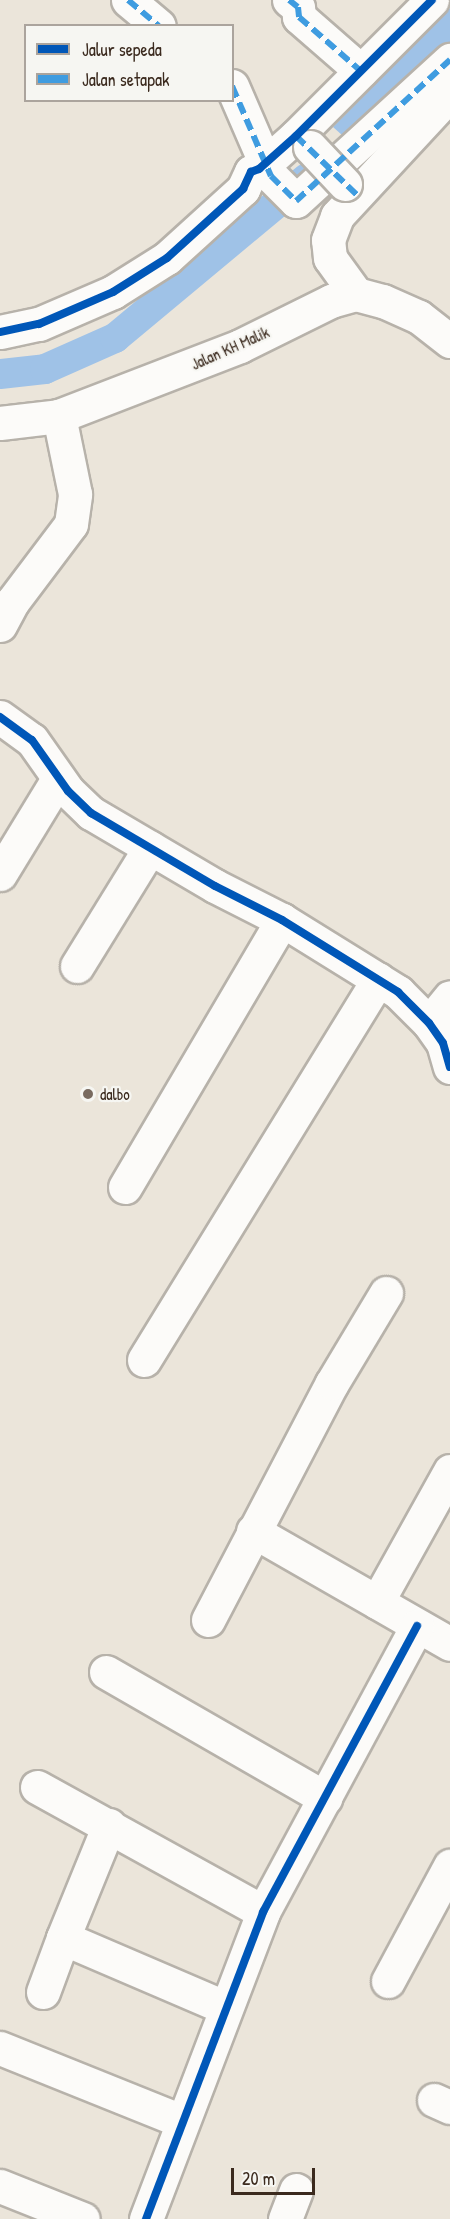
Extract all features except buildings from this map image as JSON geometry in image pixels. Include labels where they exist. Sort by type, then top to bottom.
[{"type":"street","points":[[128,0],[157,24]]},
{"type":"street","points":[[289,0],[298,7],[299,17],[361,71]]},
{"type":"street","points":[[0,332],[39,324],[113,292],[167,258],[243,189],[251,172],[260,169],[303,142],[361,71],[432,0]]},
{"type":"street","points":[[234,91],[271,176],[296,201],[450,60]]},
{"type":"street","points":[[450,94],[351,189],[328,240],[330,258],[356,294],[383,301],[419,317],[450,341]]},
{"type":"street","points":[[303,142],[351,189]]},
{"type":"street","name":"Jalan KH Malik","points":[[0,423],[59,416],[240,346],[331,301],[356,294]]},
{"type":"street","points":[[4,606],[62,539],[73,517],[75,494],[59,416]]},
{"type":"street","points":[[0,717],[32,740],[58,779],[91,813],[150,849],[282,920],[398,992],[429,1023],[443,1043],[450,1066]]},
{"type":"street","points":[[0,874],[58,779]]},
{"type":"street","points":[[77,966],[150,849]]},
{"type":"street","points":[[125,1187],[282,920]]},
{"type":"street","points":[[144,1360],[378,979]]},
{"type":"street","points":[[429,1023],[450,997]]},
{"type":"street","points":[[208,1620],[332,1383],[386,1293]]},
{"type":"street","points":[[377,1602],[450,1471]]},
{"type":"street","points":[[253,1531],[450,1644]]},
{"type":"street","points":[[146,2219],[263,1912],[417,1626]]},
{"type":"street","points":[[106,1672],[325,1798]]},
{"type":"street","points":[[38,1787],[263,1912]]},
{"type":"street","points":[[43,1992],[110,1826]]},
{"type":"street","points":[[388,1981],[450,1866]]},
{"type":"street","points":[[63,1938],[226,2008]]},
{"type":"street","points":[[0,2048],[182,2121]]},
{"type":"street","points":[[0,2186],[47,2212],[83,2219]]},
{"type":"water","points":[[450,8],[450,95],[380,169],[333,127]]},
{"type":"waterway","points":[[0,374],[45,369],[115,338],[306,179]]},
{"type":"marked path","points":[[128,0],[157,24]]},
{"type":"marked path","points":[[289,0],[298,7],[299,17],[361,71]]},
{"type":"marked path","points":[[234,91],[271,176],[296,201],[450,60]]},
{"type":"marked path","points":[[296,136],[357,195]]},
{"type":"cycle path","points":[[0,332],[39,324],[113,292],[167,258],[243,189],[251,172],[259,169],[296,136],[432,0]]},
{"type":"cycle path","points":[[0,717],[32,740],[68,791],[91,813],[215,886],[282,920],[398,992],[429,1023],[443,1043],[450,1067]]},
{"type":"cycle path","points":[[146,2219],[263,1912],[417,1626]]},
{"type":"place","name":"dalbo","points":[[88,1094]]}]
